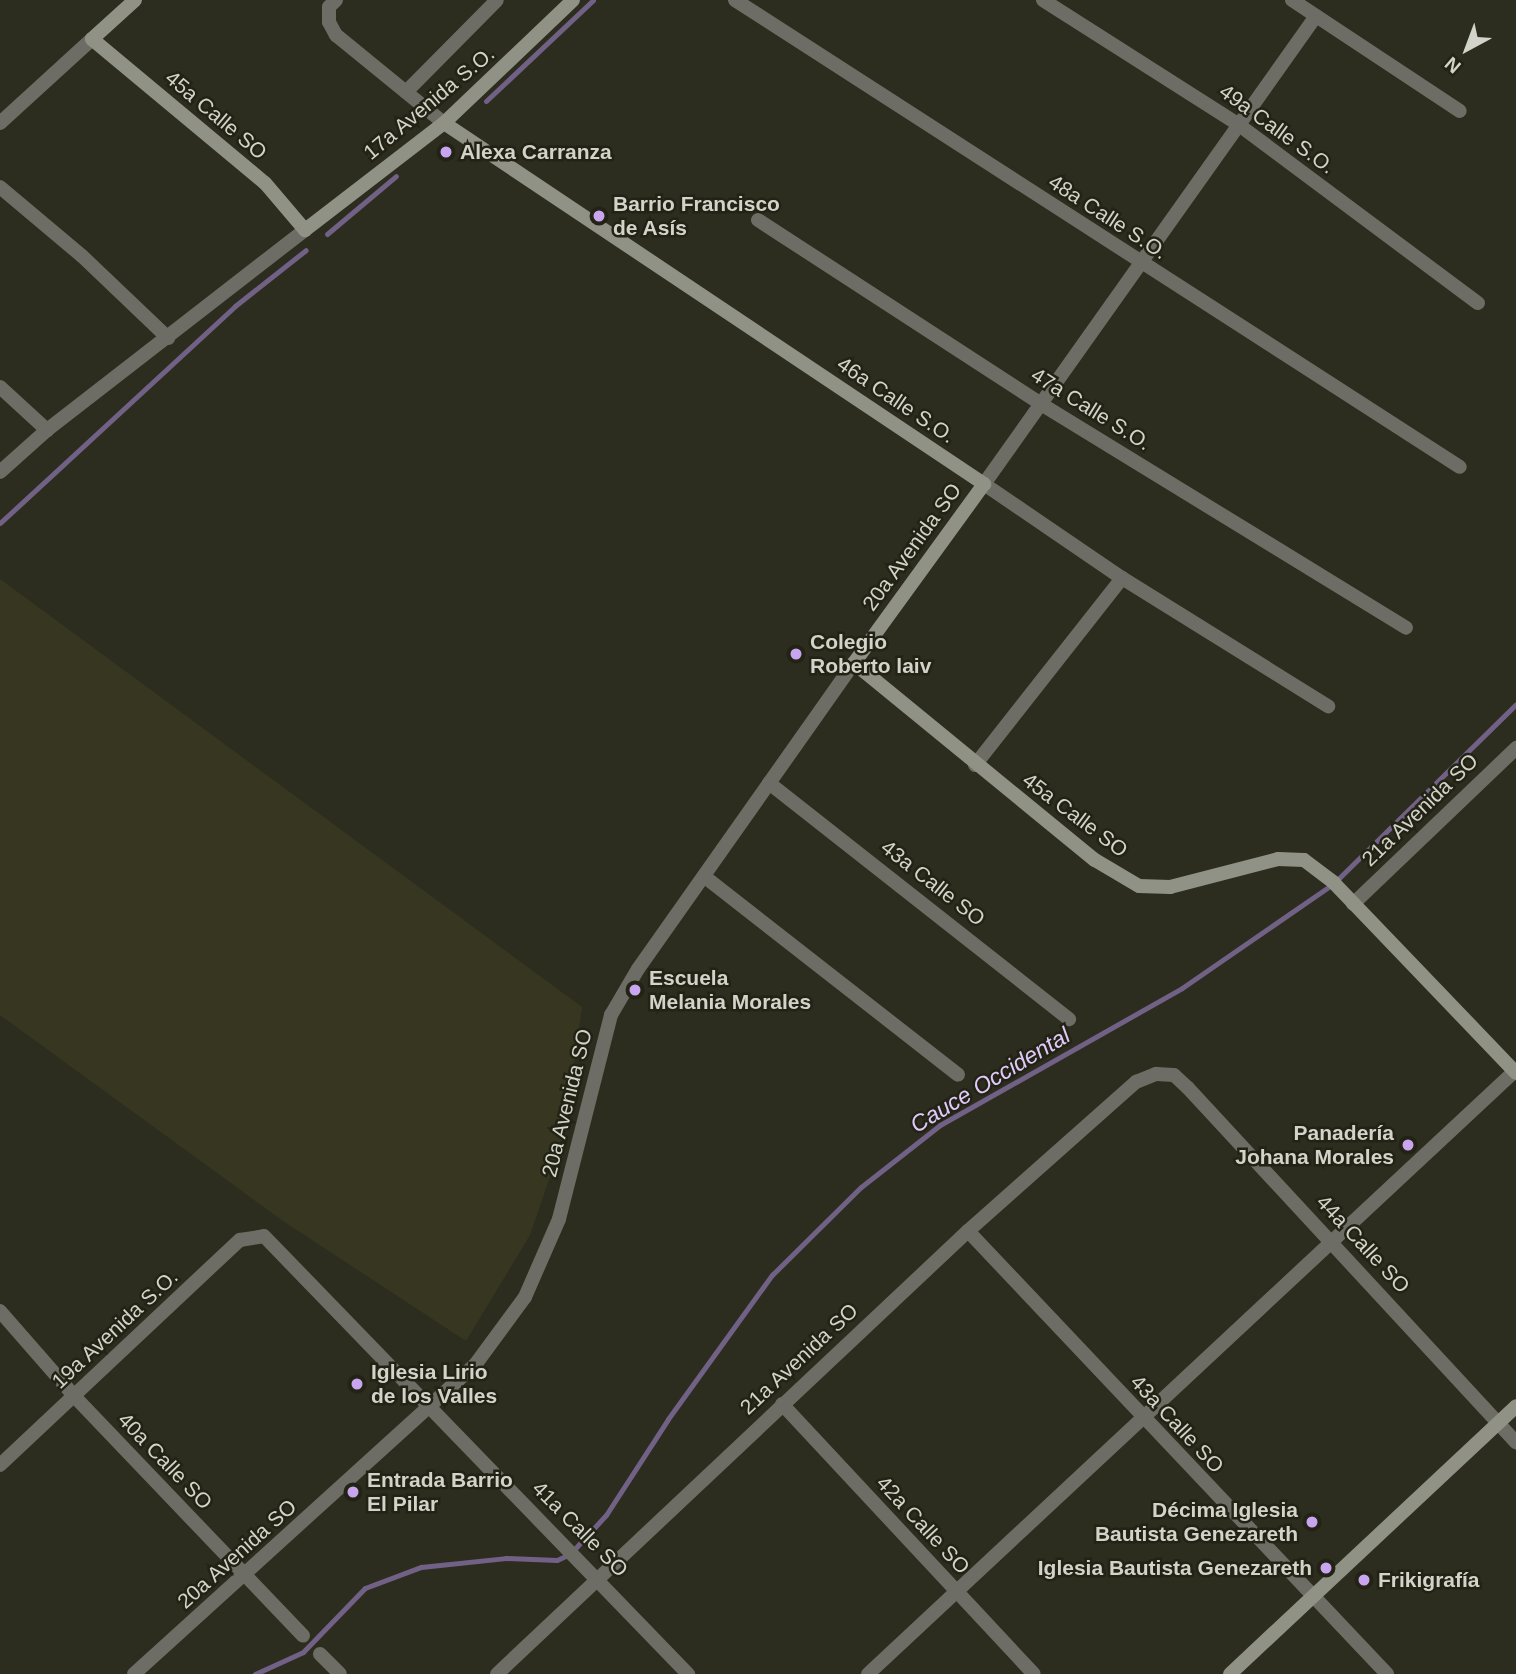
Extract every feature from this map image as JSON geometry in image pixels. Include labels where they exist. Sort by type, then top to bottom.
[{"type":"street","points":[[0,123],[135,0]]},
{"type":"street","points":[[336,0],[329,7],[329,22],[336,35],[444,122]]},
{"type":"street","points":[[406,92],[497,0]]},
{"type":"street","name":"17a Avenida S.O.","points":[[305,230],[444,122],[573,0]]},
{"type":"street","name":"48a Calle S.O.","points":[[735,0],[1460,467]]},
{"type":"street","name":"49a Calle S.O.","points":[[1043,0],[1239,125],[1478,303]]},
{"type":"street","points":[[1292,0],[1460,111]]},
{"type":"street","points":[[984,484],[1317,16]]},
{"type":"street","name":"45a Calle SO","points":[[92,39],[265,183],[305,230]]},
{"type":"street","name":"46a Calle S.O.","points":[[444,122],[1122,578],[1328,706]]},
{"type":"street","points":[[0,187],[82,256],[168,338]]},
{"type":"street","name":"47a Calle S.O.","points":[[758,220],[1041,404],[1406,628]]},
{"type":"street","points":[[0,472],[47,430],[305,230]]},
{"type":"street","points":[[0,387],[47,430]]},
{"type":"street","name":"20a Avenida SO","points":[[134,1674],[475,1365],[524,1297],[559,1219],[611,1015],[638,969],[853,663],[984,484]]},
{"type":"street","points":[[975,765],[1122,578]]},
{"type":"street","name":"45a Calle SO","points":[[853,663],[1095,860],[1139,886],[1170,887],[1278,859],[1304,860],[1353,904],[1516,1072]]},
{"type":"street","name":"21a Avenida SO","points":[[1353,904],[1516,747]]},
{"type":"street","name":"43a Calle SO","points":[[769,783],[1069,1019]]},
{"type":"street","points":[[705,877],[958,1075]]},
{"type":"street","points":[[868,1674],[1516,1072]]},
{"type":"street","name":"44a Calle SO","points":[[1136,1082],[1156,1074],[1174,1075],[1516,1442]]},
{"type":"street","name":"21a Avenida SO","points":[[497,1674],[968,1231],[1136,1082]]},
{"type":"street","name":"43a Calle SO","points":[[968,1231],[1387,1674]]},
{"type":"street","name":"41a Calle SO","points":[[264,1236],[599,1577],[688,1674]]},
{"type":"street","name":"19a Avenida S.O.","points":[[0,1465],[240,1240],[264,1236]]},
{"type":"street","name":"40a Calle SO","points":[[0,1311],[75,1397],[303,1636]]},
{"type":"street","name":"42a Calle SO","points":[[782,1404],[1034,1674]]},
{"type":"street","points":[[1230,1674],[1516,1406]]},
{"type":"street","points":[[320,1654],[340,1674]]},
{"type":"shaded area","points":[[0,579],[582,1007],[564,1136],[530,1235],[466,1341],[283,1221],[0,1015]]},
{"type":"waterway","points":[[486,101],[593,0]]},
{"type":"waterway","points":[[327,234],[396,176]]},
{"type":"waterway","points":[[0,523],[235,306],[306,250]]},
{"type":"waterway","name":"Cauce Occidental","points":[[255,1674],[303,1652],[365,1588],[421,1567],[506,1558],[557,1560],[570,1554],[606,1515],[668,1419],[772,1275],[861,1187],[940,1125],[1182,988],[1334,883],[1516,704]]},
{"type":"place","name":"Alexa Carranza","points":[[446,152]]},
{"type":"place","name":"Barrio Francisco de Asís","points":[[599,216]]},
{"type":"place","name":"Colegio Roberto laiv","points":[[796,654]]},
{"type":"place","name":"Escuela Melania Morales","points":[[635,990]]},
{"type":"place","name":"Panadería Johana Morales","points":[[1408,1145]]},
{"type":"place","name":"Iglesia Lirio de los Valles","points":[[357,1384]]},
{"type":"place","name":"Entrada Barrio El Pilar","points":[[353,1492]]},
{"type":"place","name":"Décima Iglesia Bautista Genezareth","points":[[1312,1522]]},
{"type":"place","name":"Iglesia Bautista Genezareth","points":[[1326,1568]]},
{"type":"place","name":"Frikigrafía","points":[[1364,1580]]}]
